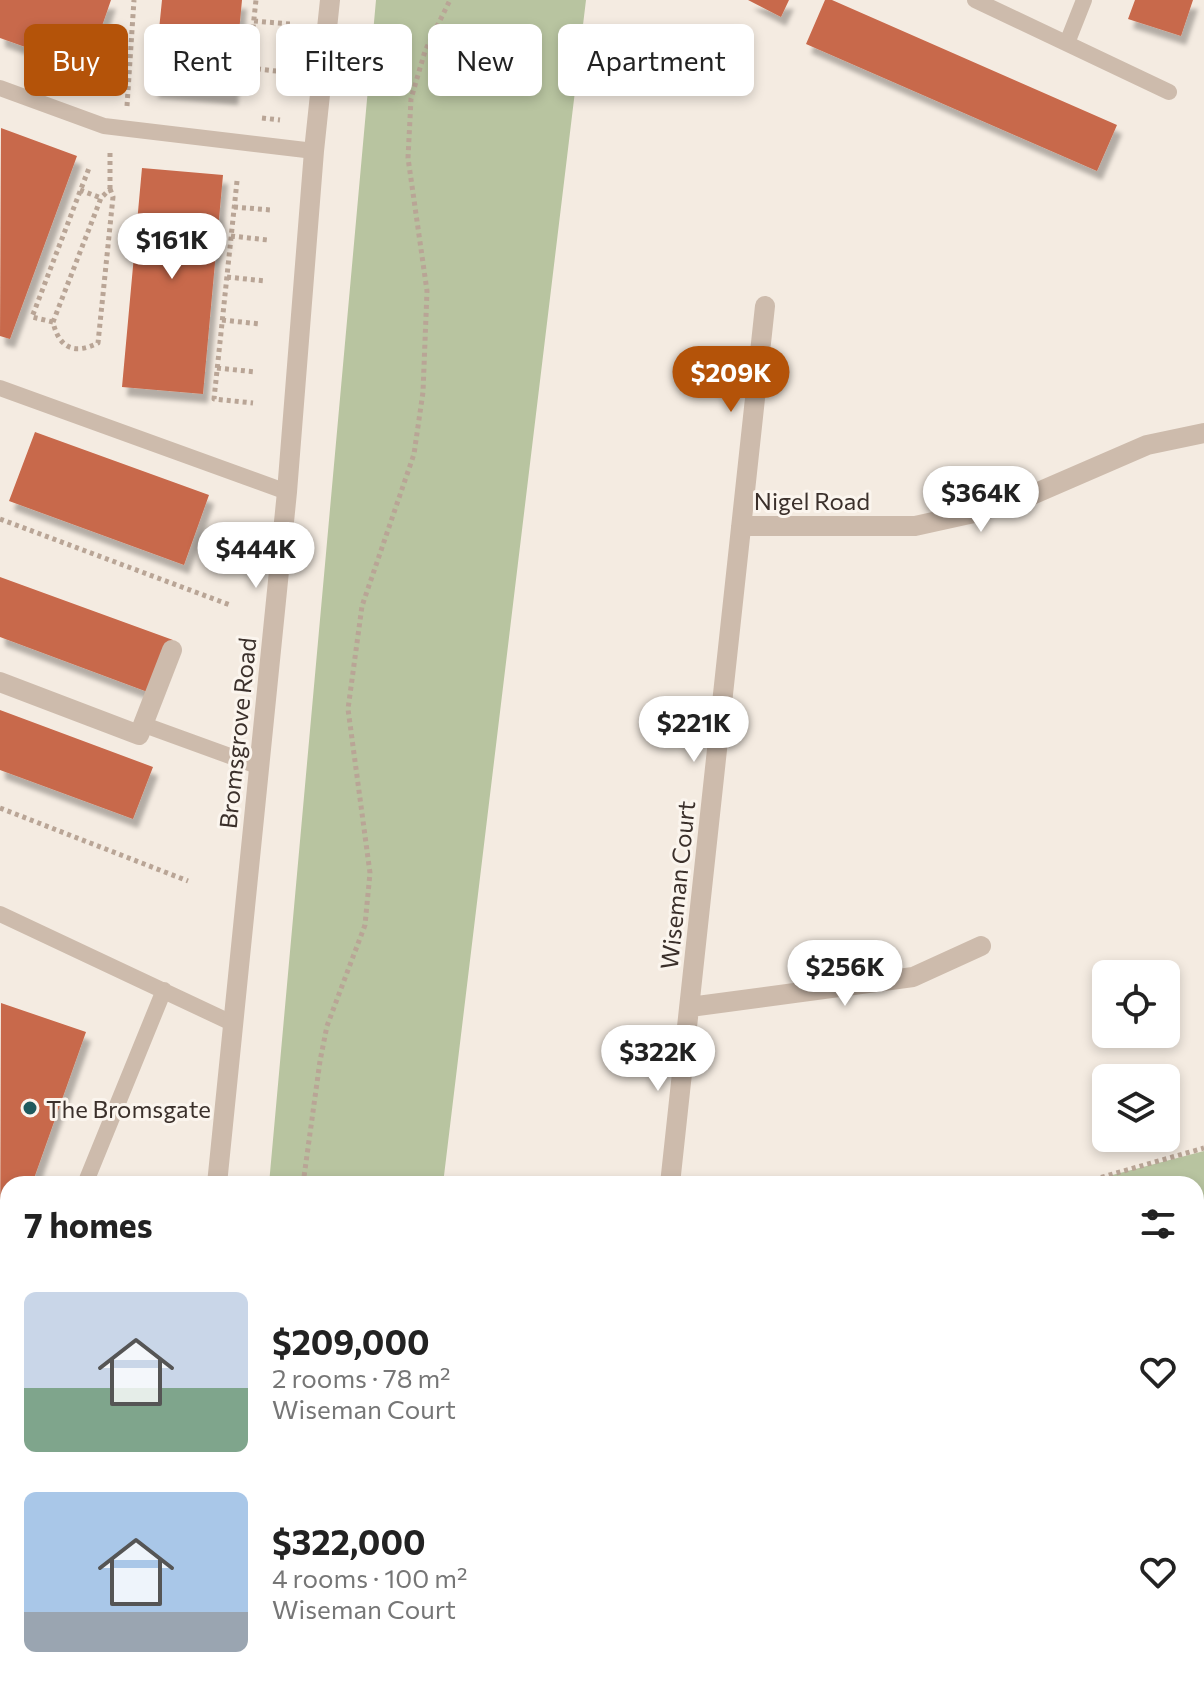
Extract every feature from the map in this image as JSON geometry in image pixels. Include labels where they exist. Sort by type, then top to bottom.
[{"type":"street","name":"Bromsgrove Road","points":[[218,1176],[287,492],[314,151],[330,0]]},
{"type":"street","name":"Wiseman Court","points":[[671,1176],[765,306]]},
{"type":"street","name":"Nigel Road","points":[[741,526],[915,526],[1027,497],[1147,445],[1204,433]]},
{"type":"street","points":[[0,682],[139,735],[172,650]]},
{"type":"street","points":[[690,1007],[913,977],[981,946]]},
{"type":"lane","points":[[975,0],[1169,92]]},
{"type":"lane","points":[[1067,43],[1084,0]]},
{"type":"lane","points":[[0,88],[104,126],[314,151]]},
{"type":"lane","points":[[0,388],[287,492]]},
{"type":"lane","points":[[150,727],[260,767]]},
{"type":"lane","points":[[0,914],[234,1024]]},
{"type":"lane","points":[[88,1176],[164,990]]},
{"type":"path","points":[[127,106],[134,0]]},
{"type":"path","points":[[254,24],[256,0]]},
{"type":"path","points":[[304,1176],[327,1026],[365,925],[370,873],[348,709],[362,606],[414,454],[423,392],[427,291],[408,158],[411,99],[425,51],[450,0]]},
{"type":"path","points":[[254,21],[290,24]]},
{"type":"path","points":[[116,105],[140,107]]},
{"type":"path","points":[[249,117],[280,120]]},
{"type":"path","points":[[96,146],[110,149],[110,189],[113,197],[98,343],[85,350],[69,347],[57,337],[53,322],[101,198],[110,189]]},
{"type":"path","points":[[53,322],[32,317],[89,168]]},
{"type":"path","points":[[237,181],[214,399],[253,403]]},
{"type":"path","points":[[80,190],[101,198]]},
{"type":"path","points":[[234,207],[271,210]]},
{"type":"path","points":[[231,236],[268,240]]},
{"type":"path","points":[[227,277],[265,281]]},
{"type":"path","points":[[222,320],[260,324]]},
{"type":"path","points":[[217,368],[256,372]]},
{"type":"path","points":[[0,519],[230,605]]},
{"type":"path","points":[[0,808],[188,881]]},
{"type":"path","points":[[1106,1176],[1204,1148]]},
{"type":"green space","points":[[376,0],[586,0],[583,24],[558,24],[558,96],[574,96],[444,1176],[270,1176],[367,96],[412,96],[412,24],[374,24]]},
{"type":"green space","points":[[1204,1151],[1204,1176],[1109,1176]]},
{"type":"building","points":[[0,0],[111,0],[103,24],[24,24],[24,47],[0,38]]},
{"type":"building","points":[[162,0],[242,0],[240,24],[160,24]]},
{"type":"building","points":[[748,0],[789,0],[781,17]]},
{"type":"building","points":[[825,0],[832,0],[1117,125],[1097,171],[806,44]]},
{"type":"building","points":[[1135,0],[1193,0],[1181,36],[1128,19]]},
{"type":"building","points":[[1,128],[77,156],[10,339],[0,336]]},
{"type":"building","points":[[142,168],[223,175],[203,394],[122,387]]},
{"type":"building","points":[[35,432],[209,495],[184,565],[9,501]]},
{"type":"building","points":[[0,577],[173,640],[153,694],[0,637]]},
{"type":"building","points":[[0,710],[153,767],[133,819],[0,770]]},
{"type":"building","name":"The Bromsgate","points":[[1,1003],[86,1032],[35,1176],[0,1176]]},
{"type":"place","name":"The Bromsgate","points":[[30,1108]]}]
